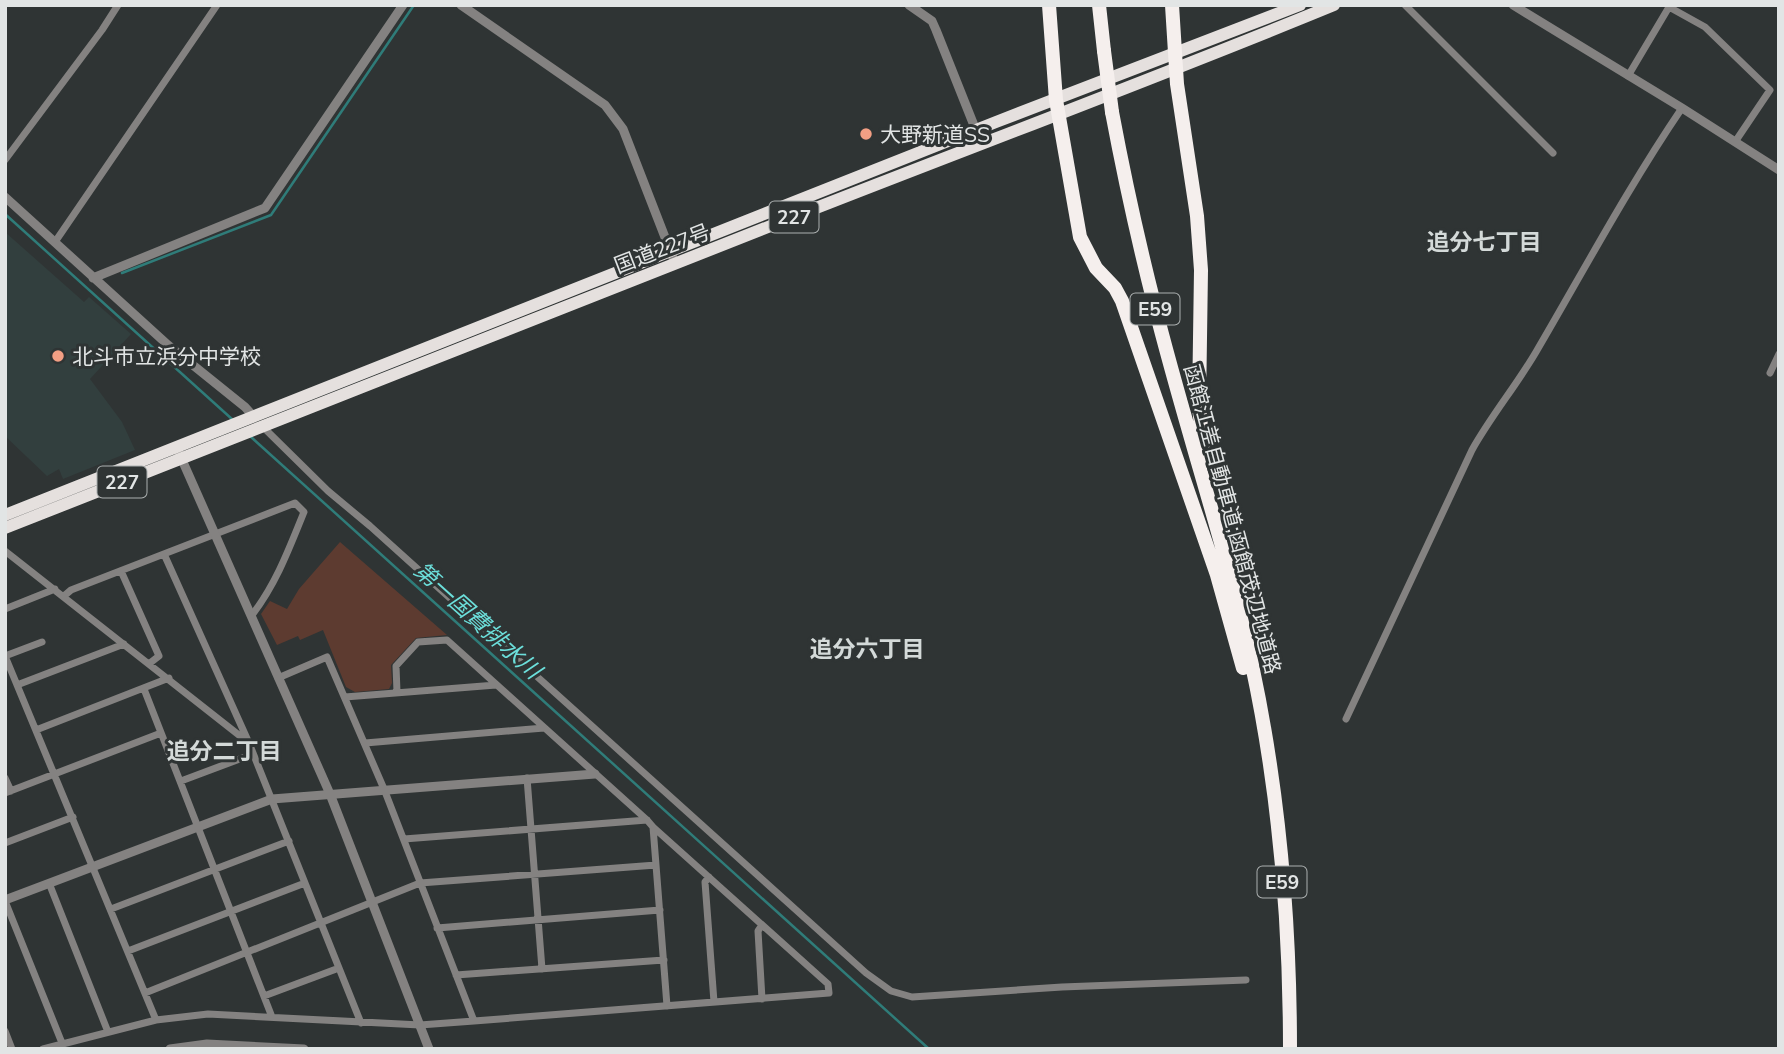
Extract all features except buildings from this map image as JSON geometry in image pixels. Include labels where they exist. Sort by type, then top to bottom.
[{"type":"highway","points":[[1049,5],[1057,107],[1080,237],[1096,268],[1115,288],[1122,301],[1247,664]]},
{"type":"highway","name":"函館江差自動車道;函館茂辺地道路","points":[[1099,5],[1112,112],[1154,304],[1210,504],[1247,664],[1272,789],[1280,845],[1289,975],[1290,1049]]},
{"type":"highway","points":[[1172,5],[1176,70],[1197,216],[1201,270],[1199,406],[1210,504]]},
{"type":"highway","name":"国道227号","points":[[673,258],[981,144],[1175,54],[1300,5]]},
{"type":"highway","name":"国道227号","points":[[5,528],[179,453],[227,428],[254,424],[673,258],[976,131],[1176,70],[1334,5]]},
{"type":"highway","name":"国道227号","points":[[5,515],[179,453],[238,437],[254,424]]},
{"type":"street","points":[[5,160],[118,5]]},
{"type":"street","points":[[55,242],[217,5]]},
{"type":"street","points":[[93,278],[265,208],[403,5]]},
{"type":"street","points":[[461,5],[605,104],[615,115],[623,129],[673,258]]},
{"type":"street","points":[[909,5],[932,21],[981,144]]},
{"type":"street","points":[[1405,5],[1553,153]]},
{"type":"street","points":[[1513,5],[1779,170]]},
{"type":"street","points":[[1628,76],[1669,7],[1705,27],[1770,90],[1735,142]]},
{"type":"street","points":[[1346,719],[1483,431],[1516,387],[1626,195],[1682,108]]},
{"type":"street","points":[[5,197],[168,345],[245,407],[254,424],[328,491],[866,973],[891,991],[912,997],[1062,987],[1246,980]]},
{"type":"street","points":[[1770,373],[1779,354]]},
{"type":"street","points":[[179,453],[330,794],[429,1049]]},
{"type":"street","points":[[64,597],[71,590],[295,503],[304,512],[278,577],[252,615]]},
{"type":"street","points":[[5,551],[249,743]]},
{"type":"street","points":[[164,554],[254,754],[361,1023]]},
{"type":"street","points":[[121,571],[159,656],[150,663]]},
{"type":"street","points":[[5,609],[55,589]]},
{"type":"street","points":[[43,1049],[156,1020],[208,1014],[420,1025],[829,993],[828,984],[447,640],[418,642],[396,666],[397,692]]},
{"type":"street","points":[[42,642],[5,656],[156,1020]]},
{"type":"street","points":[[17,685],[124,644]]},
{"type":"street","points":[[278,678],[327,657],[384,789],[474,1021]]},
{"type":"street","points":[[36,730],[169,678]]},
{"type":"street","points":[[345,697],[496,685]]},
{"type":"street","points":[[144,689],[272,1017]]},
{"type":"street","points":[[365,743],[544,728]]},
{"type":"street","points":[[5,778],[8,792],[161,733]]},
{"type":"street","points":[[181,781],[254,754]]},
{"type":"street","points":[[62,1044],[5,900],[272,799],[595,774]]},
{"type":"street","points":[[527,778],[542,969]]},
{"type":"street","points":[[5,843],[73,817]]},
{"type":"street","points":[[404,839],[650,823]]},
{"type":"street","points":[[650,823],[667,1006]]},
{"type":"street","points":[[111,909],[289,841]]},
{"type":"street","points":[[145,993],[420,883],[656,865]]},
{"type":"street","points":[[709,877],[705,882],[714,1002]]},
{"type":"street","points":[[48,883],[108,1032]]},
{"type":"street","points":[[128,951],[305,883]]},
{"type":"street","points":[[438,928],[660,910]]},
{"type":"street","points":[[762,925],[758,931],[762,999]]},
{"type":"street","points":[[456,975],[664,960]]},
{"type":"street","points":[[264,996],[339,968]]},
{"type":"street","points":[[5,1031],[12,1049]]},
{"type":"street","points":[[170,1049],[207,1044],[236,1044],[304,1049]]},
{"type":"shaded area","name":"北斗市立浜分中学校","points":[[5,232],[84,302],[89,297],[131,334],[90,379],[122,422],[135,450],[63,479],[59,469],[47,476],[5,436]]},
{"type":"shaded area","points":[[340,542],[447,635],[416,638],[391,665],[392,683],[389,689],[355,692],[346,687],[323,630],[300,640],[298,636],[277,645],[261,614],[270,601],[287,609],[299,589]]},
{"type":"waterway","points":[[122,273],[271,215],[414,5]]},
{"type":"waterway","name":"第一国費排水川","points":[[5,214],[233,420]]},
{"type":"waterway","name":"第一国費排水川","points":[[251,437],[929,1049]]},
{"type":"place","name":"大野新道SS","points":[[866,134]]},
{"type":"place","name":"北斗市立浜分中学校","points":[[58,356]]},
{"type":"district","name":"追分七丁目","points":[[1484,241]]},
{"type":"district","name":"追分六丁目","points":[[867,648]]},
{"type":"district","name":"追分二丁目","points":[[224,750]]}]
